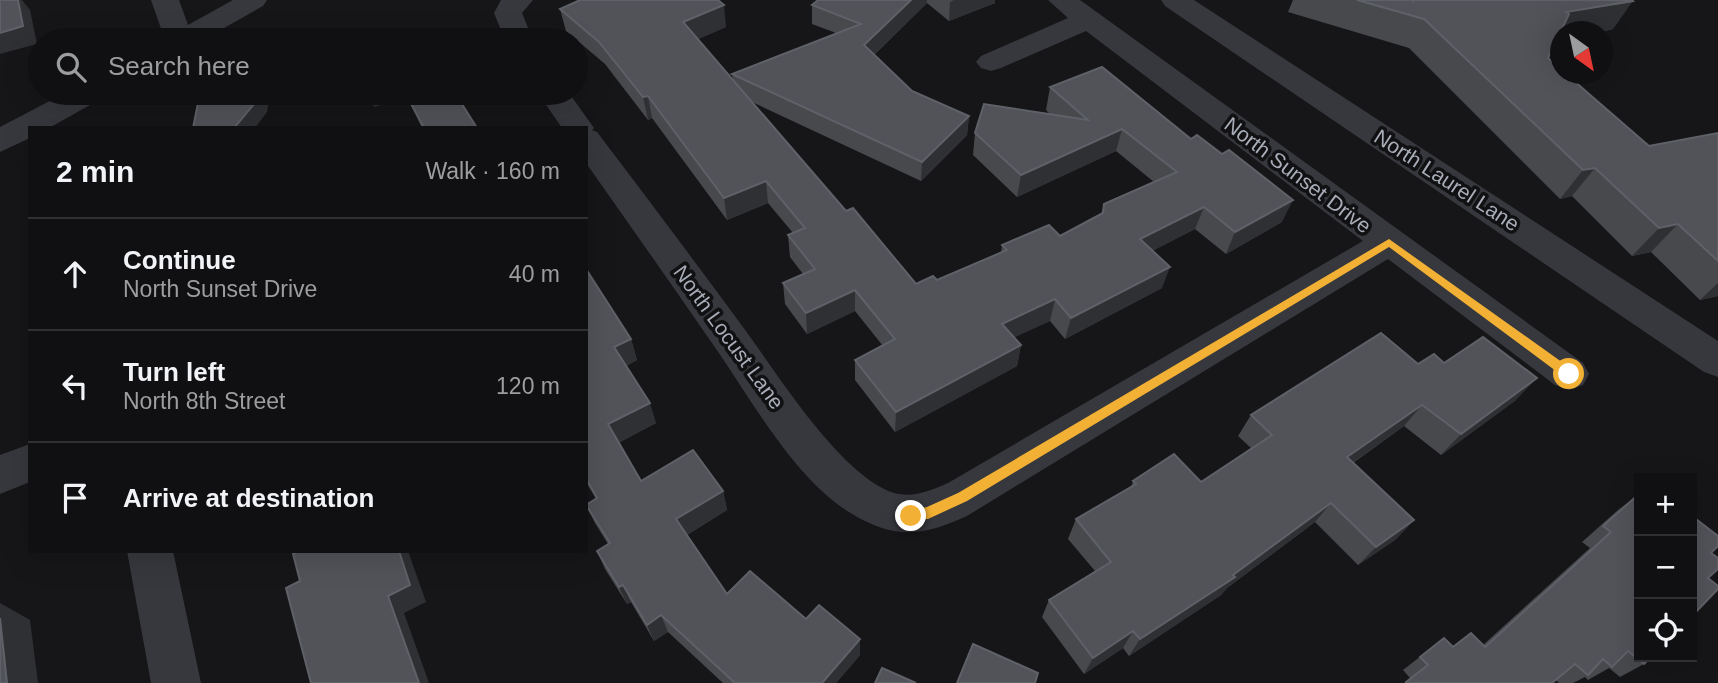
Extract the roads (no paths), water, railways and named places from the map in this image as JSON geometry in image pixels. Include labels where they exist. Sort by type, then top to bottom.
[{"type":"street","points":[[165,0],[176,28]]},
{"type":"street","points":[[202,28],[253,0]]},
{"type":"street","name":"North Sunset Drive","points":[[1062,0],[1569,374]]},
{"type":"street","name":"North Laurel Lane","points":[[1175,0],[1718,361]]},
{"type":"street","points":[[990,62],[1088,20]]},
{"type":"street","points":[[562,105],[577,126]]},
{"type":"street","points":[[34,126],[73,109]]},
{"type":"street","points":[[0,141],[28,129]]},
{"type":"street","name":"North Locust Lane","points":[[588,142],[804,439],[852,490],[878,507],[911,516],[928,513],[962,497],[1389,242]]},
{"type":"street","points":[[0,475],[28,463]]},
{"type":"street","points":[[150,553],[176,683]]}]
